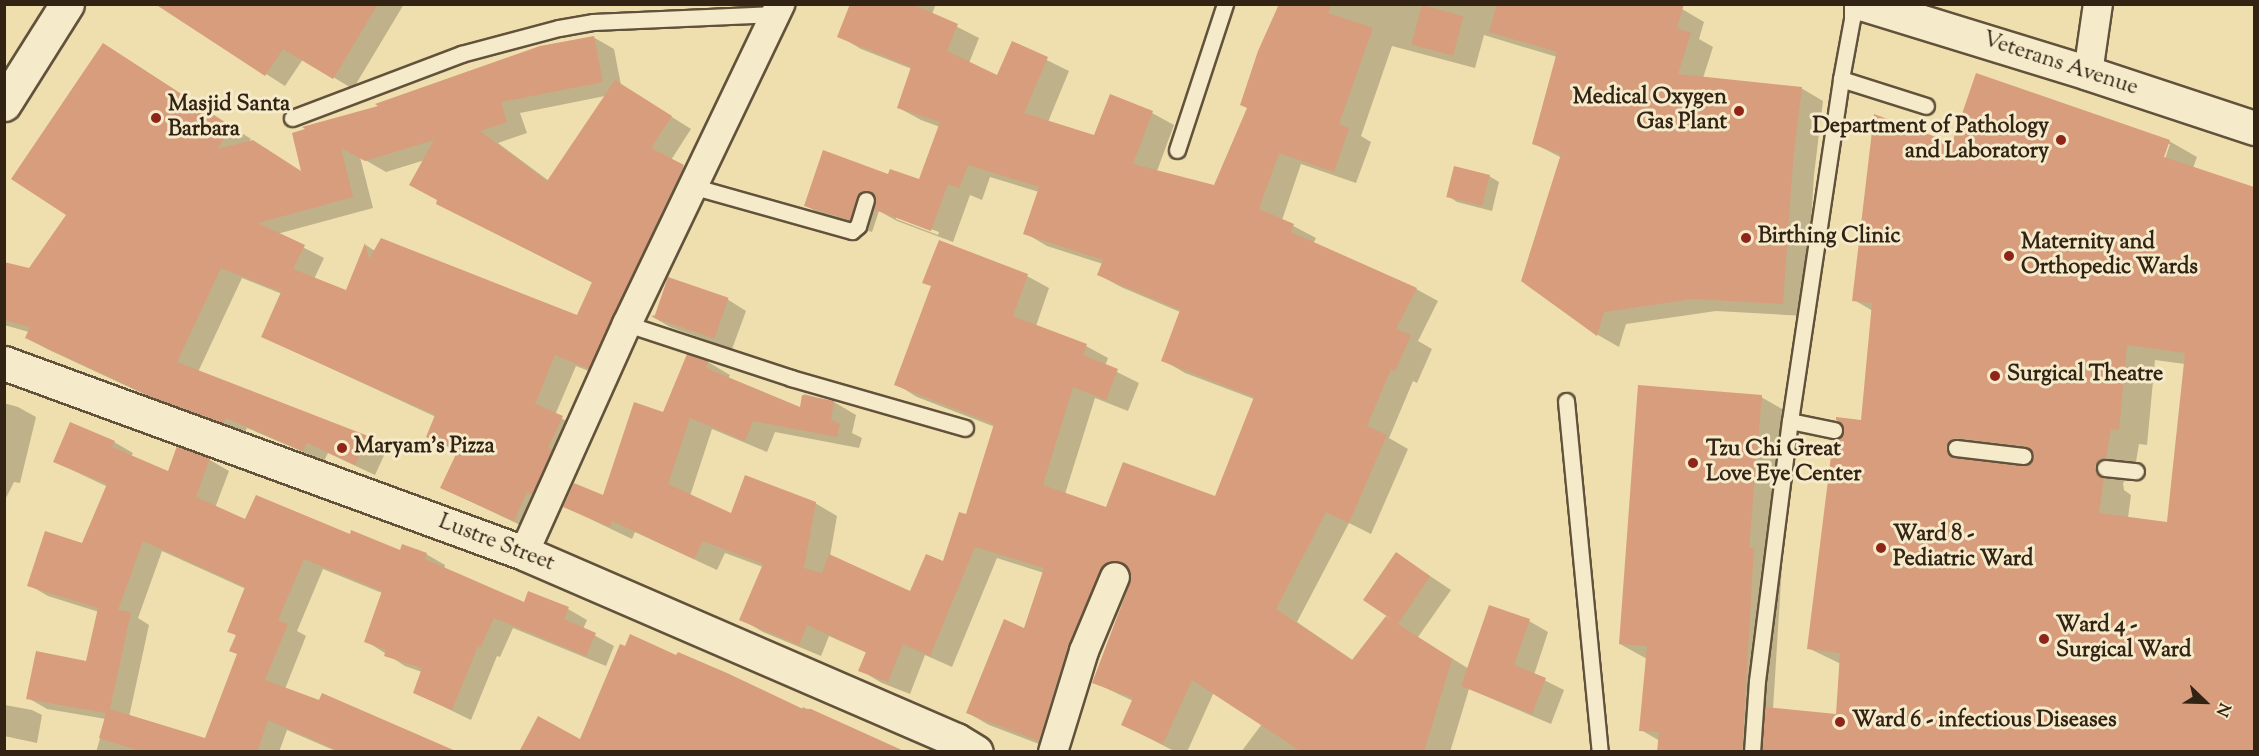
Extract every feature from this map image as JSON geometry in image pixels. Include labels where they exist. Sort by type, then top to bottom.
[{"type":"street","points":[[4,104],[68,4]]},
{"type":"street","points":[[2088,73],[2098,4]]},
{"type":"street","name":"Veterans Avenue","points":[[1870,6],[2088,73],[2254,128]]},
{"type":"street","points":[[524,553],[627,324],[778,9]]},
{"type":"street","name":"Lustre Street","points":[[4,363],[524,553],[956,740],[976,752]]},
{"type":"street","points":[[1053,752],[1084,651],[1115,577]]},
{"type":"lane","points":[[1177,150],[1226,4]]},
{"type":"lane","points":[[1752,752],[1757,681],[1791,421],[1841,79],[1852,19],[1870,6]]},
{"type":"lane","points":[[292,118],[461,54],[559,28],[593,22],[778,9]]},
{"type":"lane","points":[[1841,79],[1926,106]]},
{"type":"lane","points":[[694,187],[852,231],[858,226],[866,200]]},
{"type":"lane","points":[[627,324],[791,378],[965,428]]},
{"type":"lane","points":[[1566,401],[1600,752]]},
{"type":"lane","points":[[1791,421],[1834,430]]},
{"type":"lane","points":[[1956,448],[2024,456]]},
{"type":"lane","points":[[2105,468],[2136,471]]},
{"type":"building","points":[[155,4],[378,4],[333,79],[283,49],[265,76]]},
{"type":"building","points":[[850,4],[912,4],[958,24],[947,51],[997,75],[1012,41],[1048,57],[1024,113],[1094,135],[1110,94],[1153,111],[1133,164],[1214,185],[1247,108],[1240,105],[1258,51],[1279,4],[1332,4],[1328,13],[1373,28],[1339,124],[1349,128],[1334,172],[1279,153],[1259,209],[1294,224],[1291,232],[1417,288],[1396,329],[1411,335],[1395,371],[1391,369],[1367,426],[1387,435],[1349,523],[1326,512],[1276,609],[1352,660],[1386,616],[1394,621],[1363,600],[1396,552],[1430,576],[1398,624],[1452,659],[1424,752],[1302,752],[1192,680],[1163,744],[1121,725],[1133,698],[1092,683],[1130,583],[1128,568],[1121,562],[1106,564],[1100,571],[1068,646],[1039,741],[966,713],[1004,619],[1024,628],[1044,568],[975,547],[930,656],[903,644],[888,682],[858,671],[866,652],[807,625],[799,645],[739,620],[763,564],[703,541],[694,559],[612,521],[610,527],[563,507],[574,483],[603,495],[634,402],[663,412],[687,354],[708,361],[706,368],[800,407],[802,395],[834,401],[831,420],[840,424],[837,437],[753,421],[745,441],[690,418],[668,484],[731,513],[745,475],[816,502],[804,568],[822,573],[829,554],[910,591],[926,554],[943,561],[959,512],[966,514],[994,424],[894,385],[931,286],[922,283],[939,240],[1028,274],[1013,316],[1087,344],[1083,355],[1118,369],[1106,400],[1073,387],[1043,485],[1106,507],[1123,462],[1215,496],[1254,397],[1161,361],[1180,310],[1097,275],[1103,260],[1023,234],[1039,187],[968,165],[959,188],[948,184],[931,231],[873,209],[875,197],[868,191],[859,193],[850,220],[804,206],[823,150],[888,174],[890,169],[919,179],[940,122],[897,108],[911,67],[837,37]]},
{"type":"building","points":[[1497,4],[1684,4],[1677,28],[1691,33],[1678,74],[1802,87],[1793,162],[1783,304],[1693,299],[1604,312],[1597,336],[1521,281],[1561,154],[1532,144],[1557,52],[1489,32]]},
{"type":"building","points":[[1422,5],[1464,16],[1453,56],[1411,45]]},
{"type":"building","points":[[594,36],[603,82],[501,102],[507,122],[480,131],[547,181],[615,80],[672,116],[651,148],[684,165],[589,369],[555,355],[535,404],[563,416],[548,448],[552,450],[532,495],[527,492],[514,521],[440,488],[458,450],[426,437],[435,415],[261,337],[281,292],[221,268],[177,362],[368,436],[355,465],[307,443],[303,451],[226,418],[224,423],[152,397],[25,338],[30,327],[4,320],[4,262],[29,268],[66,215],[11,179],[103,43],[232,127],[217,149],[253,140],[301,171],[292,133],[305,129],[302,127],[378,106],[375,104],[540,46]],"holes":[[[434,140],[409,185],[437,200],[436,204],[592,282],[577,315],[381,238],[369,259],[365,243],[346,290],[293,269],[305,245],[258,223],[353,197],[341,148],[365,161]]]},
{"type":"building","points":[[1976,73],[2170,140],[2164,157],[2254,187],[2254,752],[1762,752],[1765,707],[1836,714],[1840,653],[1807,649],[1833,440],[1841,437],[1844,431],[1836,417],[1861,420],[1872,303],[1852,301],[1874,114],[1952,143]],"holes":[[[2127,345],[2185,353],[2167,522],[2099,513],[2104,478],[2096,473],[2095,466],[2100,459],[2106,458],[2111,429],[2119,430]],[[1952,439],[2025,446],[2033,452],[2034,458],[2028,465],[2023,466],[1954,458],[1947,452],[1946,446]]]},
{"type":"building","points":[[1454,166],[1490,175],[1482,206],[1446,197]]},
{"type":"building","points":[[668,277],[729,298],[715,338],[654,318]]},
{"type":"building","points":[[1638,385],[1762,395],[1749,548],[1754,548],[1742,752],[1657,752],[1659,732],[1639,731],[1647,646],[1619,644]]},
{"type":"building","points":[[70,422],[115,441],[112,447],[168,471],[177,446],[210,458],[196,497],[245,519],[256,495],[350,534],[351,530],[400,550],[402,544],[427,553],[425,559],[524,602],[528,591],[569,607],[564,619],[596,633],[586,656],[494,618],[480,648],[478,646],[452,710],[413,693],[422,668],[384,656],[386,650],[364,642],[382,591],[304,559],[278,620],[288,624],[265,680],[319,700],[322,693],[458,752],[341,752],[268,720],[257,752],[143,752],[99,738],[106,713],[26,699],[36,651],[86,661],[98,608],[27,586],[45,531],[82,543],[107,484],[53,462]],"holes":[[[143,541],[245,587],[227,632],[236,635],[229,651],[237,654],[205,738],[110,709],[131,612],[118,610]]]},
{"type":"building","points":[[1489,605],[1530,619],[1514,665],[1546,678],[1532,714],[1461,686]]},
{"type":"building","points":[[630,634],[676,655],[678,652],[803,709],[811,709],[904,751],[519,752],[538,716],[580,739],[620,644],[625,646]]},
{"type":"place","name":"Medical Oxygen Gas Plant","points":[[1739,111]]},
{"type":"place","name":"Masjid Santa Barbara","points":[[156,118]]},
{"type":"place","name":"Department of Pathology and Laboratory","points":[[2061,140]]},
{"type":"place","name":"Birthing Clinic","points":[[1746,238]]},
{"type":"place","name":"Maternity and Orthopedic Wards","points":[[2009,256]]},
{"type":"place","name":"Surgical Theatre","points":[[1995,376]]},
{"type":"place","name":"Maryam's Pizza","points":[[342,448]]},
{"type":"place","name":"Tzu Chi Great Love Eye Center","points":[[1693,463]]},
{"type":"place","name":"Ward 8 - Pediatric Ward","points":[[1881,548]]},
{"type":"place","name":"Ward 4 - Surgical Ward","points":[[2044,639]]},
{"type":"place","name":"Ward 6 - infectious Diseases","points":[[1840,722]]}]
